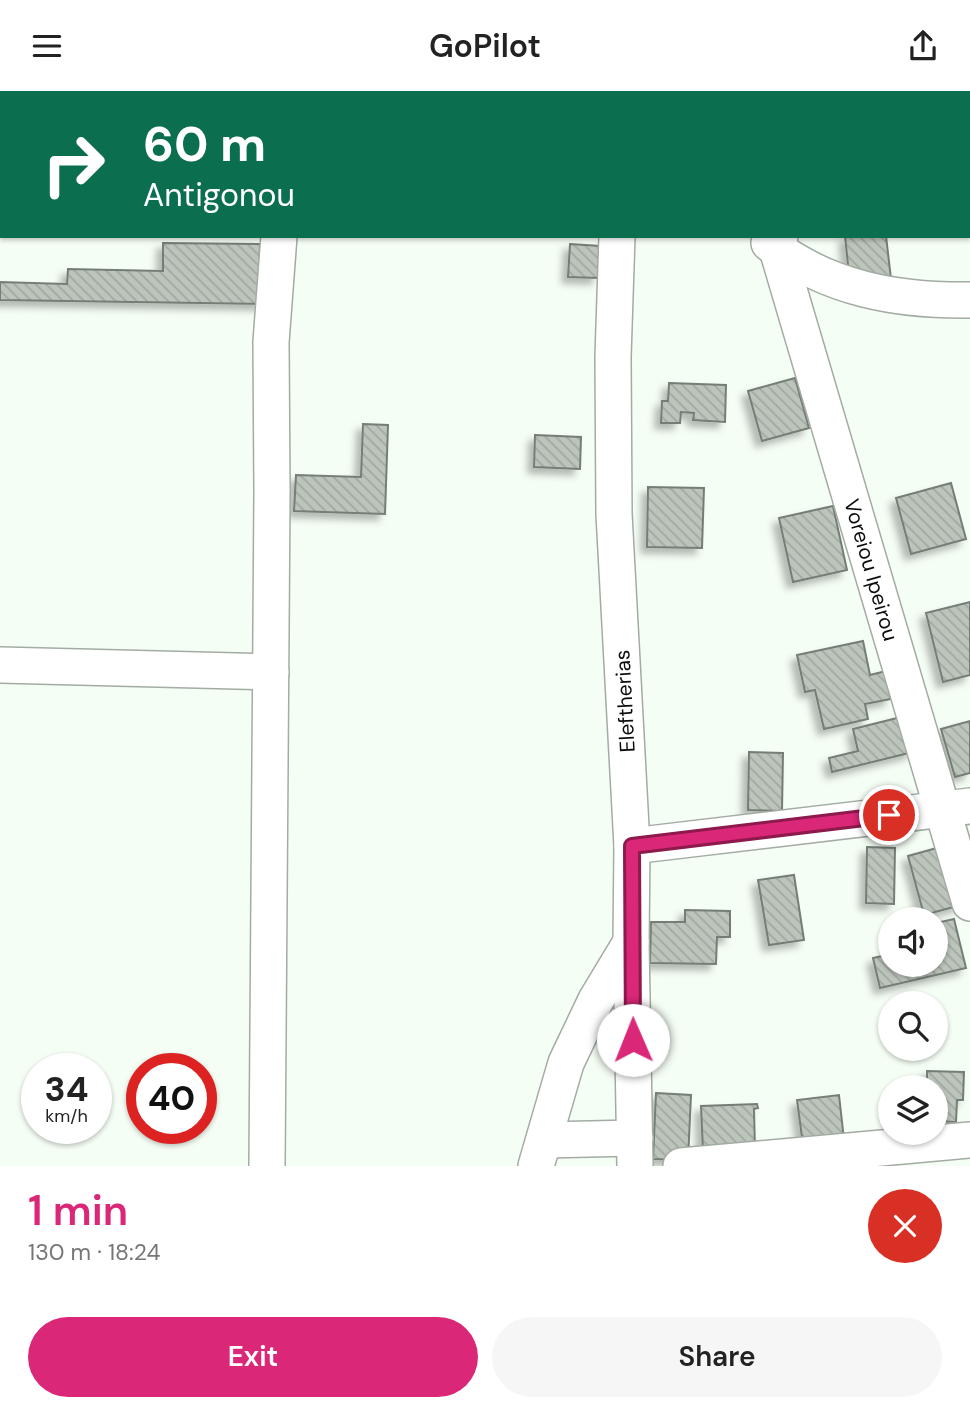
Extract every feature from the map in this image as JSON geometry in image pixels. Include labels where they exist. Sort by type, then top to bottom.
[{"type":"street","points":[[267,1166],[271,342],[279,238]]},
{"type":"street","name":"Eleftherias","points":[[617,238],[613,357],[614,514],[632,846],[635,1152]]},
{"type":"street","points":[[772,240],[811,271],[843,285],[929,299],[970,300]]},
{"type":"street","name":"Voreiou Ipeirou","points":[[772,240],[955,807],[970,904]]},
{"type":"street","points":[[0,665],[271,672]]},
{"type":"street","points":[[632,846],[955,807]]},
{"type":"street","points":[[631,941],[596,1000],[566,1063],[540,1153],[635,1152]]},
{"type":"street","points":[[681,1166],[970,1140]]},
{"type":"building","points":[[845,238],[886,238],[891,279],[850,284]]},
{"type":"building","points":[[163,243],[260,244],[259,291],[266,304],[0,300],[0,282],[67,284],[68,269],[163,271]]},
{"type":"building","points":[[570,244],[600,246],[598,278],[568,277]]},
{"type":"building","points":[[795,378],[809,428],[762,441],[748,391]]},
{"type":"building","points":[[669,383],[726,385],[725,422],[693,420],[694,413],[681,412],[680,423],[661,423],[662,401],[668,401]]},
{"type":"building","points":[[363,424],[388,425],[385,514],[294,511],[296,475],[361,477]]},
{"type":"building","points":[[535,435],[581,437],[580,469],[534,467]]},
{"type":"building","points":[[951,483],[966,539],[911,554],[896,498]]},
{"type":"building","points":[[648,487],[704,488],[702,548],[647,547]]},
{"type":"building","points":[[833,506],[847,570],[793,582],[779,518]]},
{"type":"building","points":[[970,602],[970,675],[943,682],[926,613]]},
{"type":"building","points":[[863,641],[870,675],[886,671],[891,699],[865,704],[868,719],[824,729],[815,690],[805,692],[797,655]]},
{"type":"building","points":[[905,716],[913,752],[832,772],[829,758],[858,751],[853,729]]},
{"type":"building","points":[[970,721],[970,773],[955,777],[941,729]]},
{"type":"building","points":[[749,752],[783,753],[782,811],[748,810]]},
{"type":"building","points":[[944,846],[961,905],[948,909],[922,907],[908,856]]},
{"type":"building","points":[[867,847],[895,848],[894,904],[866,903]]},
{"type":"building","points":[[794,875],[804,940],[769,945],[758,880]]},
{"type":"building","points":[[685,910],[730,911],[730,937],[717,937],[716,964],[650,963],[651,922],[685,922]]},
{"type":"building","points":[[954,919],[966,968],[948,972],[948,920]]},
{"type":"building","points":[[878,957],[878,977],[927,977],[880,988],[873,958]]},
{"type":"building","points":[[927,1071],[964,1072],[963,1100],[957,1100],[956,1122],[948,1122],[948,1075],[927,1075]]},
{"type":"building","points":[[656,1093],[691,1095],[688,1160],[653,1159]]},
{"type":"building","points":[[839,1095],[844,1140],[803,1145],[797,1100]]},
{"type":"building","points":[[757,1104],[758,1108],[754,1109],[755,1150],[703,1152],[701,1106]]},
{"type":"route","points":[[633,1040],[632,846],[889,815]]}]
